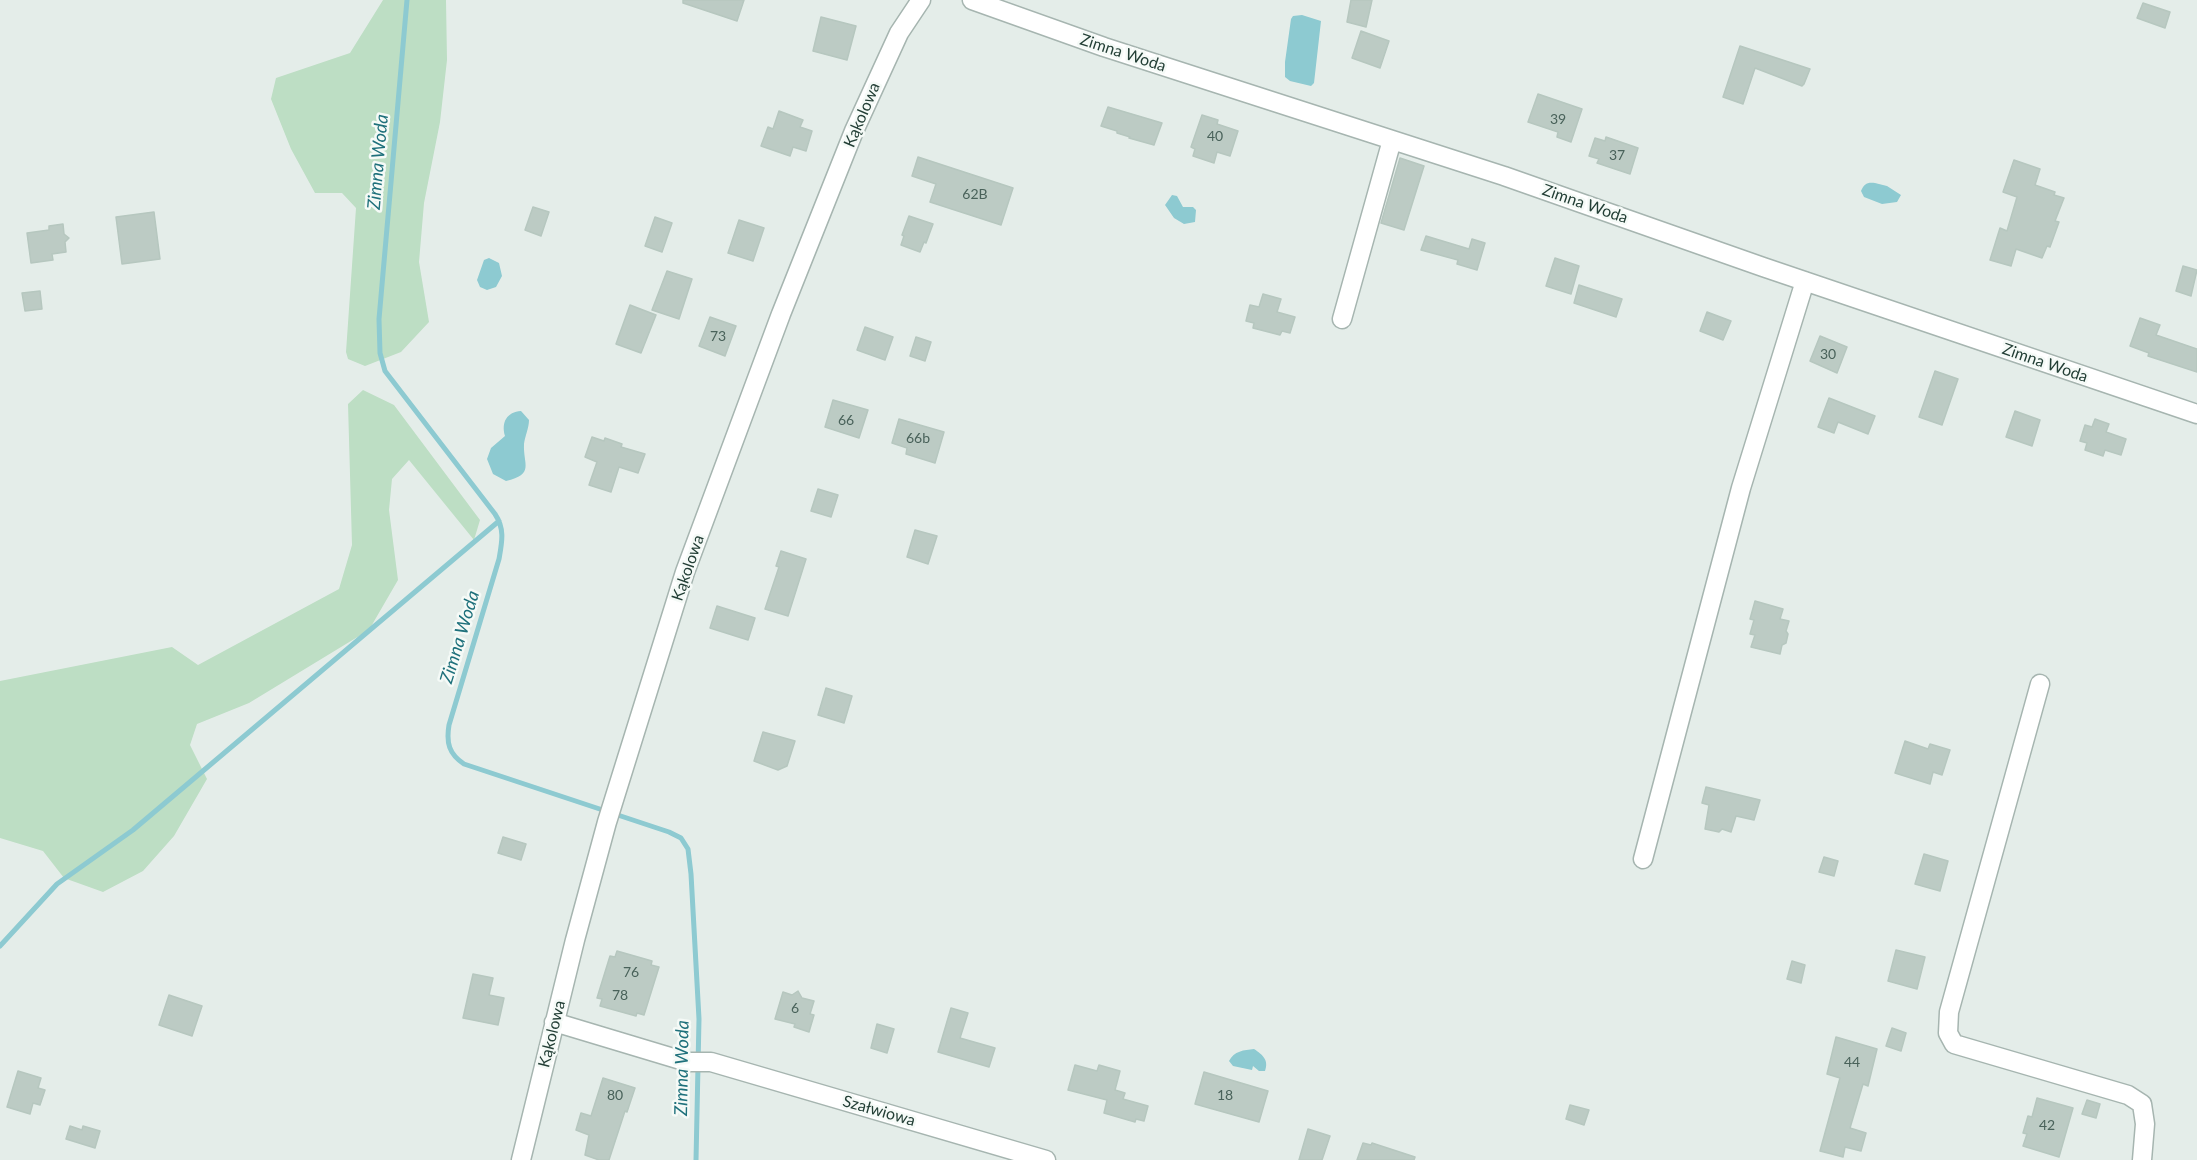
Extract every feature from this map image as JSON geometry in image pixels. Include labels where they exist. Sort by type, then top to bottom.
[{"type":"street","name":"Kąkolowa","points":[[521,1160],[554,1022],[607,822],[685,572],[781,314],[854,130],[899,33],[921,0]]},
{"type":"street","name":"Zimna Woda","points":[[972,0],[1115,51],[1504,176],[2197,414]]},
{"type":"street","points":[[1342,319],[1392,140]]},
{"type":"street","points":[[1643,859],[1741,488],[1805,281]]},
{"type":"street","points":[[2040,684],[1949,1012],[1948,1033],[1954,1044],[2128,1095],[2142,1104],[2145,1124],[2142,1160]]},
{"type":"street","name":"Szałwiowa","points":[[554,1022],[687,1062],[711,1062],[1046,1160]]},
{"type":"green space","points":[[383,0],[446,0],[447,60],[440,122],[424,203],[419,262],[429,322],[401,352],[365,366],[348,359],[346,352],[356,208],[342,193],[315,193],[291,149],[271,99],[276,78],[350,53]]},
{"type":"green space","points":[[363,390],[394,405],[480,520],[474,540],[409,460],[392,479],[389,510],[398,580],[369,630],[249,703],[197,724],[190,745],[207,779],[174,836],[143,871],[103,892],[64,878],[43,851],[0,838],[0,681],[172,647],[198,665],[339,589],[352,545],[348,404]]},
{"type":"water","points":[[1302,15],[1321,21],[1314,83],[1311,86],[1290,81],[1285,77],[1291,19],[1293,16]]},
{"type":"water","points":[[1868,183],[1887,186],[1901,195],[1897,202],[1882,204],[1864,197],[1861,191],[1863,187]]},
{"type":"water","points":[[1172,195],[1177,196],[1183,207],[1193,207],[1196,210],[1195,222],[1184,224],[1174,218],[1165,205]]},
{"type":"water","points":[[489,258],[499,263],[502,276],[496,287],[487,290],[480,287],[477,280],[484,260]]},
{"type":"water","points":[[521,411],[529,420],[524,444],[526,468],[521,475],[506,481],[493,474],[487,459],[491,448],[505,436],[506,419],[512,413]]},
{"type":"water","points":[[1254,1049],[1264,1058],[1265,1071],[1259,1071],[1253,1066],[1252,1070],[1233,1066],[1229,1061],[1236,1053]]},
{"type":"building","points":[[683,0],[744,0],[737,21],[683,3]]},
{"type":"building","points":[[1351,0],[1372,0],[1366,27],[1347,22]]},
{"type":"building","points":[[2143,3],[2170,12],[2165,28],[2137,18]]},
{"type":"building","points":[[821,17],[856,26],[847,60],[813,51]]},
{"type":"building","points":[[1361,31],[1389,41],[1380,68],[1352,58]]},
{"type":"building","points":[[1740,46],[1810,69],[1804,84],[1802,86],[1755,68],[1743,104],[1723,97]]},
{"type":"building","points":[[1538,94],[1582,109],[1571,142],[1557,137],[1558,132],[1528,122]]},
{"type":"building","points":[[1108,107],[1162,123],[1154,145],[1129,138],[1101,126]]},
{"type":"building","points":[[779,111],[803,120],[800,127],[812,131],[806,151],[793,147],[790,156],[761,146],[768,127],[773,129]]},
{"type":"building","points":[[1202,115],[1218,120],[1217,124],[1238,131],[1230,156],[1217,152],[1214,163],[1193,156],[1195,149],[1191,147]]},
{"type":"building","points":[[1606,137],[1638,148],[1630,174],[1597,163],[1599,159],[1589,156],[1595,138],[1605,141]]},
{"type":"building","points":[[918,157],[1013,188],[1001,225],[930,202],[936,184],[912,176]]},
{"type":"building","points":[[1400,158],[1424,166],[1404,230],[1381,223]]},
{"type":"building","points":[[2014,160],[2040,169],[2035,185],[2064,198],[2055,221],[2059,222],[2050,247],[2047,246],[2042,258],[2016,249],[2011,266],[1990,260],[2000,228],[2007,231],[2017,197],[2003,192]]},
{"type":"building","points":[[533,207],[549,212],[541,236],[525,230]]},
{"type":"building","points":[[154,212],[160,259],[122,264],[116,217]]},
{"type":"building","points":[[909,216],[933,224],[920,252],[901,245]]},
{"type":"building","points":[[655,217],[672,223],[662,252],[645,246]]},
{"type":"building","points":[[739,220],[764,228],[753,261],[728,253]]},
{"type":"building","points":[[63,224],[64,234],[69,238],[65,242],[66,252],[52,254],[53,260],[31,263],[27,233],[49,230],[49,226]]},
{"type":"building","points":[[1426,236],[1469,249],[1472,239],[1485,243],[1477,270],[1457,264],[1458,260],[1421,250]]},
{"type":"building","points":[[1555,258],[1579,266],[1571,294],[1546,286]]},
{"type":"building","points":[[2183,266],[2197,270],[2191,296],[2176,291]]},
{"type":"building","points":[[667,271],[692,279],[679,319],[652,310]]},
{"type":"building","points":[[1579,285],[1622,299],[1616,317],[1574,303]]},
{"type":"building","points":[[40,291],[42,309],[25,311],[22,293]]},
{"type":"building","points":[[1263,294],[1281,299],[1277,312],[1295,317],[1290,333],[1282,331],[1280,335],[1253,328],[1254,323],[1246,321],[1250,305],[1259,307]]},
{"type":"building","points":[[630,305],[656,315],[641,353],[616,344]]},
{"type":"building","points":[[1707,312],[1731,321],[1723,340],[1700,331]]},
{"type":"building","points":[[710,317],[736,326],[725,356],[699,346]]},
{"type":"building","points":[[2140,318],[2160,325],[2156,335],[2197,349],[2197,372],[2148,356],[2149,353],[2130,346]]},
{"type":"building","points":[[865,327],[893,337],[885,360],[857,350]]},
{"type":"building","points":[[1820,336],[1847,347],[1837,373],[1810,361]]},
{"type":"building","points":[[916,337],[931,342],[925,361],[910,356]]},
{"type":"building","points":[[1935,371],[1958,379],[1942,425],[1919,417]]},
{"type":"building","points":[[1829,398],[1875,416],[1868,434],[1838,422],[1834,433],[1818,427]]},
{"type":"building","points":[[833,400],[868,410],[859,438],[825,427]]},
{"type":"building","points":[[2015,411],[2040,420],[2032,446],[2006,437]]},
{"type":"building","points":[[899,419],[944,432],[935,463],[906,454],[907,448],[892,443]]},
{"type":"building","points":[[2095,419],[2109,424],[2106,432],[2126,439],[2121,455],[2105,450],[2103,456],[2085,450],[2087,443],[2080,441],[2085,425],[2092,427]]},
{"type":"building","points":[[592,437],[604,441],[605,438],[622,444],[621,447],[645,454],[638,473],[619,467],[611,492],[589,485],[597,462],[585,457]]},
{"type":"building","points":[[818,489],[838,495],[831,517],[811,511]]},
{"type":"building","points":[[915,530],[937,536],[928,564],[907,557]]},
{"type":"building","points":[[781,551],[806,559],[788,616],[765,609],[779,567],[776,566]]},
{"type":"building","points":[[1755,601],[1783,609],[1780,619],[1789,621],[1786,643],[1782,645],[1780,654],[1751,647],[1755,635],[1750,634],[1754,620],[1750,619]]},
{"type":"building","points":[[717,606],[755,618],[748,640],[710,628]]},
{"type":"building","points":[[826,688],[852,696],[844,723],[818,715]]},
{"type":"building","points":[[763,732],[795,741],[787,766],[778,770],[754,761]]},
{"type":"building","points":[[1905,741],[1928,749],[1930,744],[1950,750],[1942,775],[1933,772],[1930,784],[1895,773]]},
{"type":"building","points":[[1706,787],[1760,800],[1754,820],[1736,816],[1731,832],[1722,829],[1719,832],[1705,829],[1709,805],[1702,803]]},
{"type":"building","points":[[503,837],[526,844],[521,860],[498,853]]},
{"type":"building","points":[[1924,854],[1948,861],[1940,891],[1915,884]]},
{"type":"building","points":[[1824,857],[1838,861],[1834,876],[1819,872]]},
{"type":"building","points":[[1896,950],[1925,957],[1917,989],[1888,981]]},
{"type":"building","points":[[617,951],[652,961],[651,965],[659,967],[644,1015],[637,1013],[636,1016],[600,1006],[602,999],[597,998],[610,956],[615,957]]},
{"type":"building","points":[[1792,961],[1805,965],[1801,983],[1787,979]]},
{"type":"building","points":[[473,974],[493,978],[489,995],[504,998],[498,1025],[463,1018]]},
{"type":"building","points":[[798,991],[802,998],[814,1001],[810,1014],[814,1015],[809,1032],[794,1027],[795,1024],[775,1019],[783,992],[792,995]]},
{"type":"building","points":[[169,995],[202,1006],[192,1036],[159,1025]]},
{"type":"building","points":[[951,1008],[968,1013],[960,1038],[995,1048],[989,1067],[938,1052]]},
{"type":"building","points":[[877,1024],[894,1029],[887,1053],[871,1048]]},
{"type":"building","points":[[1892,1028],[1906,1033],[1901,1051],[1886,1046]]},
{"type":"building","points":[[1836,1037],[1877,1049],[1868,1086],[1863,1084],[1850,1128],[1866,1133],[1861,1151],[1845,1147],[1843,1157],[1820,1151],[1840,1078],[1827,1074]]},
{"type":"building","points":[[1075,1065],[1097,1071],[1099,1065],[1120,1071],[1115,1090],[1125,1093],[1123,1099],[1148,1106],[1144,1121],[1136,1119],[1135,1122],[1104,1113],[1107,1100],[1068,1090]]},
{"type":"building","points":[[18,1071],[41,1078],[38,1088],[45,1090],[40,1105],[33,1103],[30,1114],[7,1107]]},
{"type":"building","points":[[1204,1072],[1268,1091],[1259,1122],[1195,1104]]},
{"type":"building","points":[[603,1078],[635,1088],[609,1160],[599,1160],[585,1155],[589,1135],[576,1130],[581,1113],[591,1116]]},
{"type":"building","points":[[2037,1098],[2073,1108],[2059,1157],[2023,1146],[2027,1134],[2023,1133],[2028,1116],[2032,1117]]},
{"type":"building","points":[[2087,1100],[2100,1104],[2096,1118],[2082,1114]]},
{"type":"building","points":[[1570,1105],[1589,1110],[1584,1125],[1566,1119]]},
{"type":"building","points":[[70,1126],[82,1130],[83,1126],[100,1131],[95,1148],[66,1139]]},
{"type":"building","points":[[1308,1129],[1330,1136],[1322,1160],[1299,1160]]},
{"type":"building","points":[[1363,1143],[1371,1145],[1372,1143],[1415,1157],[1414,1160],[1357,1160]]},
{"type":"waterway","name":"Zimna Woda","points":[[407,0],[379,319],[380,353],[385,371],[495,514],[502,536],[499,559],[449,725],[448,743],[455,756],[464,764],[669,832],[681,838],[688,849],[699,1019],[696,1160]]},
{"type":"waterway","points":[[0,946],[57,884],[133,830],[499,521]]}]
